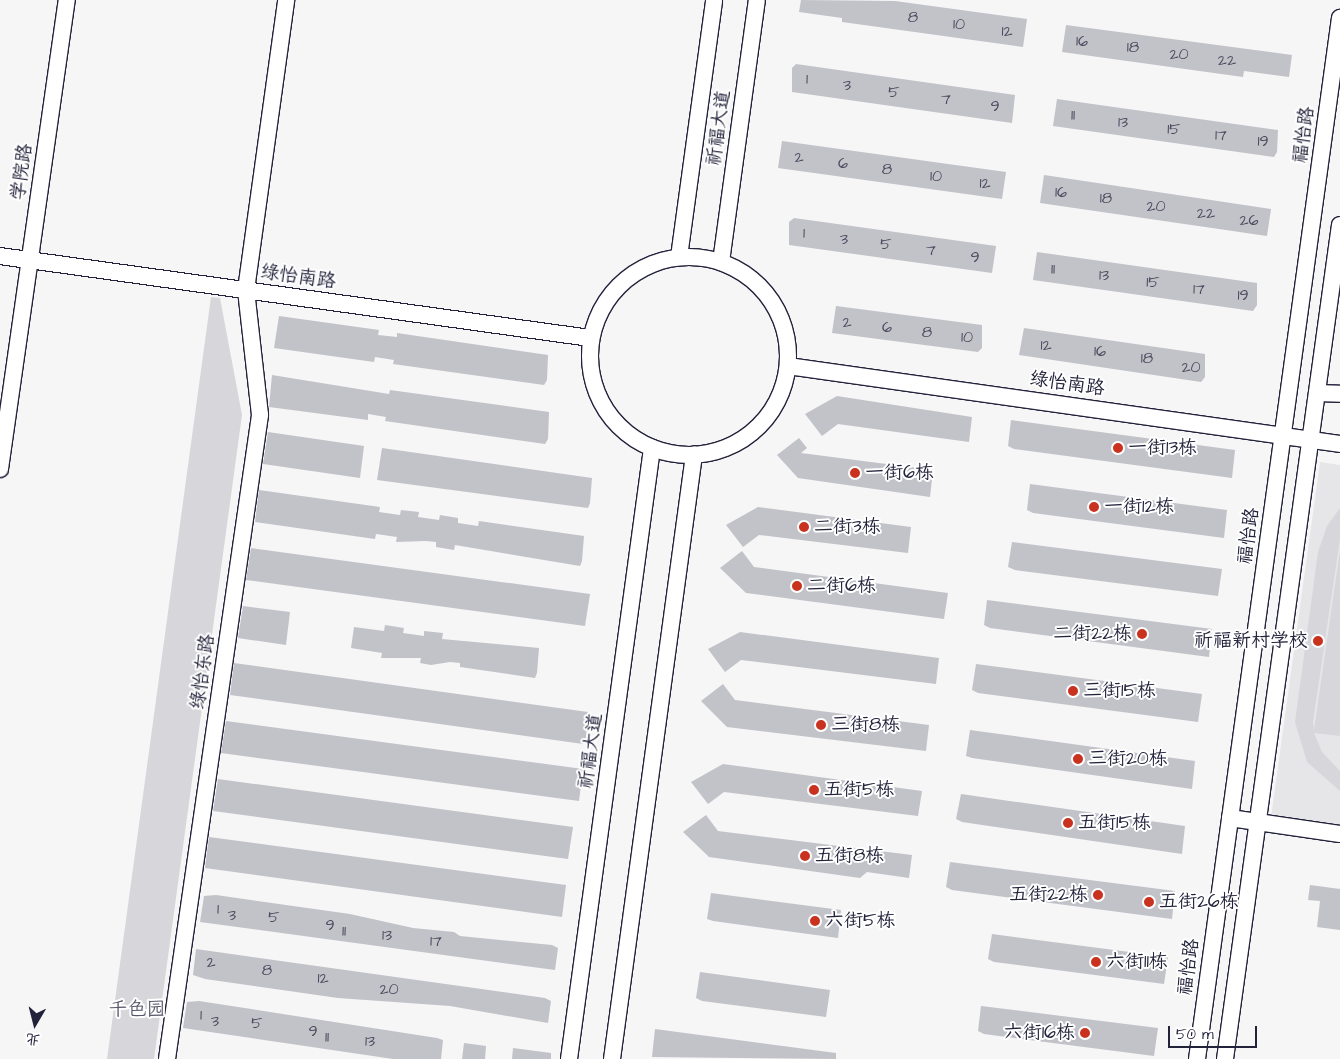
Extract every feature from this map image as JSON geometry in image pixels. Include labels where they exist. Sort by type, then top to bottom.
[{"type":"street","name":"学院路","points":[[0,469],[67,0]]},
{"type":"street","name":"绿怡东路","points":[[167,1059],[260,415],[246,290],[286,0]]},
{"type":"street","name":"祈福大道","points":[[679,257],[714,0]]},
{"type":"street","name":"祈福大道","points":[[721,262],[757,0]]},
{"type":"street","name":"福怡路","points":[[1197,1059],[1340,18]]},
{"type":"street","points":[[1225,1059],[1340,225]]},
{"type":"street","name":"绿怡南路","points":[[0,256],[590,338]]},
{"type":"street","points":[[679,257],[721,262],[742,272],[774,304],[785,330],[788,366],[776,404],[750,434],[721,450],[694,455],[652,448],[616,424],[603,406],[592,377],[590,338],[597,315],[623,281],[658,261],[679,257]]},
{"type":"street","name":"绿怡南路","points":[[788,366],[1283,434],[1340,444]]},
{"type":"street","points":[[1317,393],[1340,394]]},
{"type":"street","name":"祈福大道","points":[[569,1059],[652,448]]},
{"type":"street","points":[[612,1059],[694,455]]},
{"type":"street","points":[[1230,818],[1340,834]]},
{"type":"shaded area","name":"祈福新村学校","points":[[1320,462],[1340,465],[1340,827],[1271,817]]},
{"type":"green space","name":"千色园","points":[[211,297],[220,298],[242,415],[154,1059],[107,1059]]},
{"type":"green space","points":[[1340,508],[1340,539],[1313,722],[1314,730],[1340,550],[1340,736],[1314,733],[1322,752],[1340,771],[1340,791],[1307,762],[1295,722],[1318,552],[1327,526]]},
{"type":"building","points":[[801,0],[895,1],[1027,19],[1023,47],[842,22],[842,18],[799,12]]},
{"type":"building","points":[[1066,25],[1292,55],[1289,77],[1244,71],[1243,77],[1062,52]]},
{"type":"building","points":[[796,64],[1015,95],[1012,123],[792,92],[792,68]]},
{"type":"building","points":[[1057,99],[1278,130],[1277,152],[1274,157],[1053,126]]},
{"type":"building","points":[[782,141],[1006,172],[1002,199],[778,168]]},
{"type":"building","points":[[1044,175],[1271,209],[1267,236],[1040,203]]},
{"type":"building","points":[[794,218],[996,246],[992,273],[789,245],[789,222]]},
{"type":"building","points":[[1037,252],[1257,283],[1257,305],[1253,311],[1033,280]]},
{"type":"building","points":[[836,306],[982,325],[982,348],[978,352],[832,333]]},
{"type":"building","points":[[279,316],[379,330],[378,335],[397,337],[397,333],[548,355],[547,380],[544,385],[393,364],[394,360],[375,357],[374,362],[274,348]]},
{"type":"building","points":[[1024,328],[1205,354],[1205,377],[1201,382],[1019,355]]},
{"type":"building","points":[[272,375],[389,394],[390,390],[549,412],[548,439],[545,444],[385,421],[386,417],[368,414],[368,420],[269,407]]},
{"type":"building","points":[[837,396],[972,417],[969,442],[838,424],[822,436],[805,414]]},
{"type":"building","points":[[1011,420],[1235,450],[1232,478],[1014,449],[1008,446]]},
{"type":"building","points":[[268,432],[364,446],[360,478],[263,464]]},
{"type":"building","points":[[799,438],[807,448],[801,453],[933,470],[930,497],[798,478],[777,455]]},
{"type":"building","points":[[382,448],[592,478],[590,503],[588,508],[377,480]]},
{"type":"building","points":[[1030,484],[1227,510],[1224,538],[1033,513],[1027,510]]},
{"type":"building","points":[[259,490],[380,507],[379,512],[400,515],[401,510],[419,512],[418,517],[439,520],[440,515],[458,518],[458,523],[478,526],[479,521],[584,536],[582,561],[580,566],[455,545],[454,550],[436,547],[436,542],[396,542],[397,537],[376,534],[375,539],[255,522]]},
{"type":"building","points":[[758,507],[911,527],[908,553],[759,535],[743,547],[726,525]]},
{"type":"building","points":[[1012,542],[1222,569],[1218,596],[1015,570],[1008,567]]},
{"type":"building","points":[[251,548],[590,594],[585,626],[246,580]]},
{"type":"building","points":[[742,551],[754,567],[948,593],[944,619],[746,593],[720,568]]},
{"type":"building","points":[[987,600],[1212,629],[1209,657],[990,628],[984,625]]},
{"type":"building","points":[[243,606],[290,612],[286,645],[238,638]]},
{"type":"building","points":[[385,625],[404,628],[403,633],[424,636],[424,631],[443,633],[442,639],[539,648],[537,673],[535,678],[460,667],[460,663],[450,662],[431,665],[420,663],[421,658],[381,658],[382,653],[351,648],[354,627],[384,631]]},
{"type":"building","points":[[740,632],[939,658],[936,684],[741,660],[725,672],[708,649]]},
{"type":"building","points":[[234,663],[588,712],[586,739],[583,744],[230,695]]},
{"type":"building","points":[[976,664],[1202,694],[1198,722],[978,693],[972,690]]},
{"type":"building","points":[[723,684],[735,700],[929,725],[926,751],[727,727],[701,701]]},
{"type":"building","points":[[226,721],[583,769],[579,801],[221,753]]},
{"type":"building","points":[[970,730],[1195,761],[1192,789],[972,758],[966,756]]},
{"type":"building","points":[[723,764],[922,791],[918,816],[724,792],[708,804],[691,782]]},
{"type":"building","points":[[218,779],[573,827],[568,859],[213,811]]},
{"type":"building","points":[[961,794],[1185,826],[1182,854],[962,822],[956,819]]},
{"type":"building","points":[[706,815],[718,831],[912,855],[909,878],[867,872],[860,878],[709,857],[683,832]]},
{"type":"building","points":[[209,837],[566,885],[562,917],[205,868]]},
{"type":"building","points":[[950,862],[1175,891],[1172,919],[952,890],[946,887]]},
{"type":"building","points":[[1310,885],[1340,889],[1340,930],[1317,927],[1320,901],[1308,900]]},
{"type":"building","points":[[711,893],[841,910],[838,938],[707,919]]},
{"type":"building","points":[[216,895],[350,914],[413,928],[454,932],[460,936],[552,945],[558,948],[555,970],[200,922],[204,896]]},
{"type":"building","points":[[992,934],[1168,957],[1164,984],[994,962],[988,959]]},
{"type":"building","points":[[196,949],[545,998],[551,1001],[548,1023],[450,1006],[338,998],[205,979],[193,975]]},
{"type":"building","points":[[700,972],[830,990],[826,1017],[702,1001],[696,998]]},
{"type":"building","points":[[199,1001],[437,1038],[443,1040],[441,1059],[393,1059],[183,1028],[187,1002]]},
{"type":"building","points":[[981,1006],[1158,1028],[1154,1056],[984,1034],[978,1031]]},
{"type":"building","points":[[655,1029],[836,1053],[836,1059],[652,1057]]},
{"type":"building","points":[[464,1043],[486,1046],[485,1059],[462,1059]]},
{"type":"building","points":[[513,1048],[551,1053],[551,1059],[512,1059]]},
{"type":"place","name":"一街13栋","points":[[1118,448]]},
{"type":"place","name":"一街6栋","points":[[855,473]]},
{"type":"place","name":"一街12栋","points":[[1094,507]]},
{"type":"place","name":"二街3栋","points":[[804,527]]},
{"type":"place","name":"二街6栋","points":[[797,586]]},
{"type":"place","name":"二街22栋","points":[[1142,634]]},
{"type":"place","name":"祈福新村学校","points":[[1318,641]]},
{"type":"place","name":"三街15栋","points":[[1073,691]]},
{"type":"place","name":"三街8栋","points":[[821,725]]},
{"type":"place","name":"三街20栋","points":[[1078,759]]},
{"type":"place","name":"五街5栋","points":[[814,790]]},
{"type":"place","name":"五街15栋","points":[[1068,823]]},
{"type":"place","name":"五街8栋","points":[[805,856]]},
{"type":"place","name":"五街22栋","points":[[1098,895]]},
{"type":"place","name":"五街26栋","points":[[1149,902]]},
{"type":"place","name":"六街5栋","points":[[815,921]]},
{"type":"place","name":"六街11栋","points":[[1096,962]]},
{"type":"place","name":"六街16栋","points":[[1085,1033]]}]
